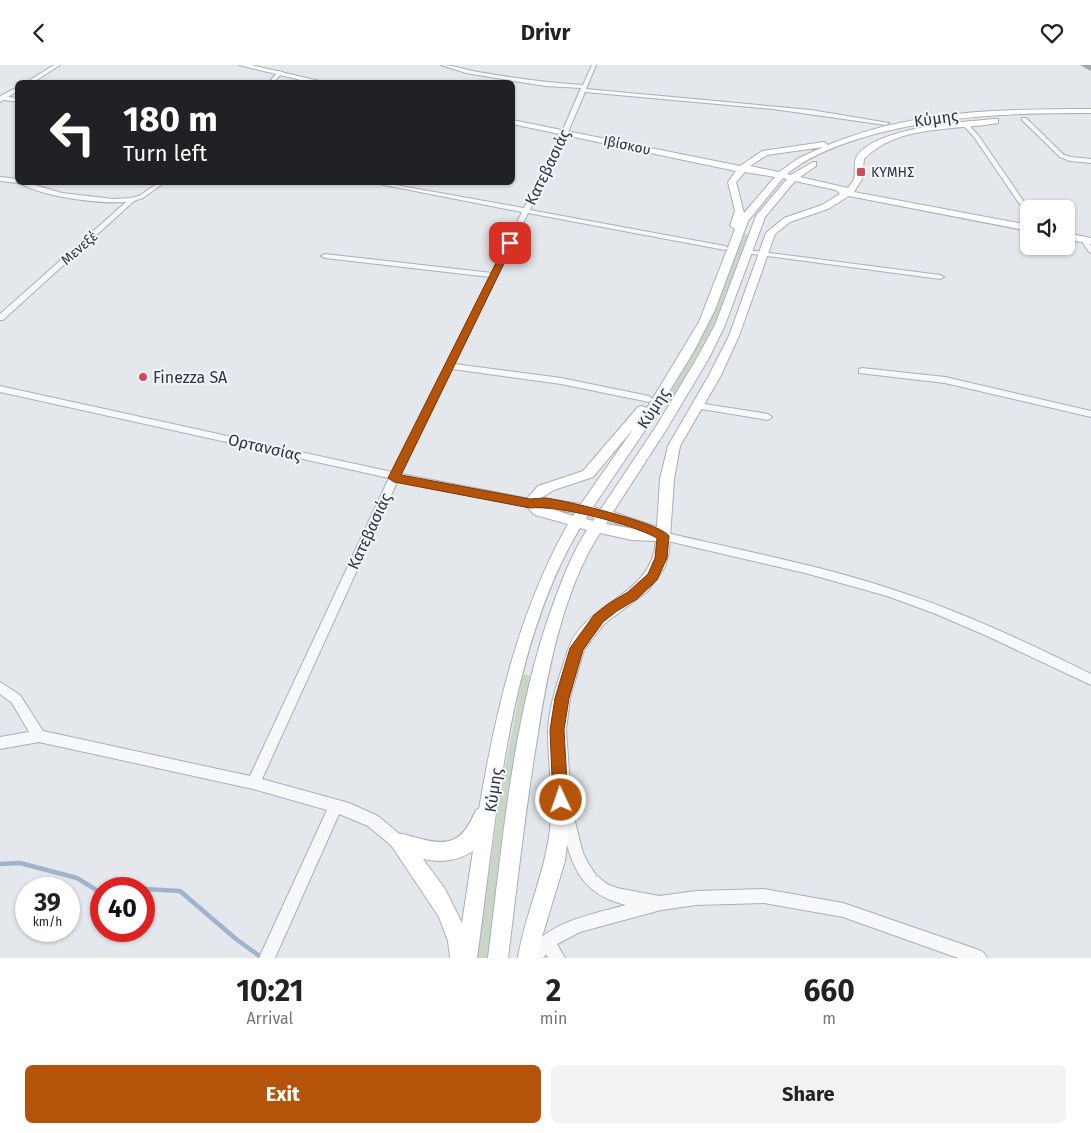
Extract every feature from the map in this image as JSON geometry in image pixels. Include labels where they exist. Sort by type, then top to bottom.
[{"type":"main road","points":[[242,65],[313,80]]},
{"type":"main road","points":[[741,169],[765,153],[817,146],[886,123],[961,111],[1017,106],[1091,109]]},
{"type":"main road","name":"Κύμης","points":[[467,958],[492,790],[516,670],[530,623],[548,575],[580,516],[646,420],[688,352],[718,290],[744,221],[755,204],[779,177],[801,161],[830,147],[874,131],[906,123],[993,112],[1091,109]]},
{"type":"main road","name":"Κύμης","points":[[498,958],[519,792],[538,679],[552,628],[569,582],[588,541],[662,427],[703,358],[720,325],[761,216],[791,180],[813,164],[840,150],[883,135],[914,127],[998,116],[1091,117]]},
{"type":"main road","points":[[528,958],[531,940],[555,861],[560,828],[561,786],[557,730],[562,698],[577,648],[599,619],[612,607],[633,595],[652,577],[661,558],[670,461],[674,446],[698,406],[734,336],[770,233],[781,223],[800,214],[825,207],[850,192],[858,179],[860,158],[870,147],[920,131],[965,124],[1024,119],[1091,117]]},
{"type":"main road","name":"Ιβίσκου","points":[[515,123],[1020,226]]},
{"type":"main road","points":[[1075,238],[1088,240]]},
{"type":"main road","points":[[530,503],[540,511],[580,516],[644,537],[663,536]]},
{"type":"main road","points":[[398,842],[437,853],[446,853],[463,846],[479,830],[492,790]]},
{"type":"main road","points":[[398,842],[442,901],[459,942],[460,958]]},
{"type":"street","points":[[32,80],[58,65]]},
{"type":"street","points":[[443,65],[466,72],[545,84],[724,105],[813,111],[886,123]]},
{"type":"street","name":"Κατεβασιάς","points":[[253,783],[394,478],[565,132],[594,65]]},
{"type":"street","points":[[273,80],[281,72]]},
{"type":"street","points":[[1,99],[15,90]]},
{"type":"street","points":[[1,99],[15,100]]},
{"type":"street","points":[[1024,119],[1064,157],[1091,161]]},
{"type":"street","points":[[965,124],[976,136],[1020,202]]},
{"type":"street","points":[[530,503],[535,495],[547,486],[580,479],[588,474],[631,424],[680,351],[713,281],[740,211],[732,182],[741,169]]},
{"type":"street","points":[[0,179],[15,181]]},
{"type":"street","points":[[29,185],[61,195],[113,201],[132,200]]},
{"type":"street","name":"Μενεξέ","points":[[0,318],[132,200],[141,197],[158,185]]},
{"type":"street","points":[[389,185],[725,249]]},
{"type":"street","points":[[1088,240],[1091,251]]},
{"type":"street","points":[[747,252],[940,277]]},
{"type":"street","points":[[325,256],[494,275]]},
{"type":"street","points":[[449,366],[561,381],[648,399]]},
{"type":"street","points":[[862,371],[945,380],[1091,414]]},
{"type":"street","name":"Ορτανσίας","points":[[0,389],[394,478],[530,503]]},
{"type":"street","points":[[698,406],[768,417]]},
{"type":"street","points":[[663,536],[841,578],[890,593],[1036,652],[1091,679]]},
{"type":"street","points":[[0,687],[16,699],[39,736]]},
{"type":"street","points":[[0,743],[39,736],[253,783],[350,809],[373,821],[398,842]]},
{"type":"street","points":[[561,786],[578,861],[587,877],[600,888],[616,896],[632,901],[661,903]]},
{"type":"street","points":[[267,958],[336,806]]},
{"type":"street","points":[[533,958],[546,943],[578,925],[661,903],[696,898],[764,896],[843,910],[979,958]]},
{"type":"street","points":[[546,943],[557,958]]},
{"type":"green space","points":[[743,234],[748,235],[715,323],[670,403],[665,401],[709,321]]},
{"type":"green space","points":[[523,674],[531,676],[511,790],[488,958],[477,958],[501,789]]},
{"type":"waterway","points":[[0,864],[20,863],[77,878],[90,886]]},
{"type":"waterway","points":[[155,890],[180,891],[236,939],[258,955]]},
{"type":"place","name":"ΚΥΜΗΣ","points":[[861,172]]},
{"type":"place","name":"Finezza SA","points":[[143,377]]},
{"type":"route","points":[[510,243],[394,478],[530,503],[544,502],[646,527],[663,536],[661,558],[652,577],[633,595],[612,607],[599,619],[577,648],[562,698],[557,730],[561,800]]}]
